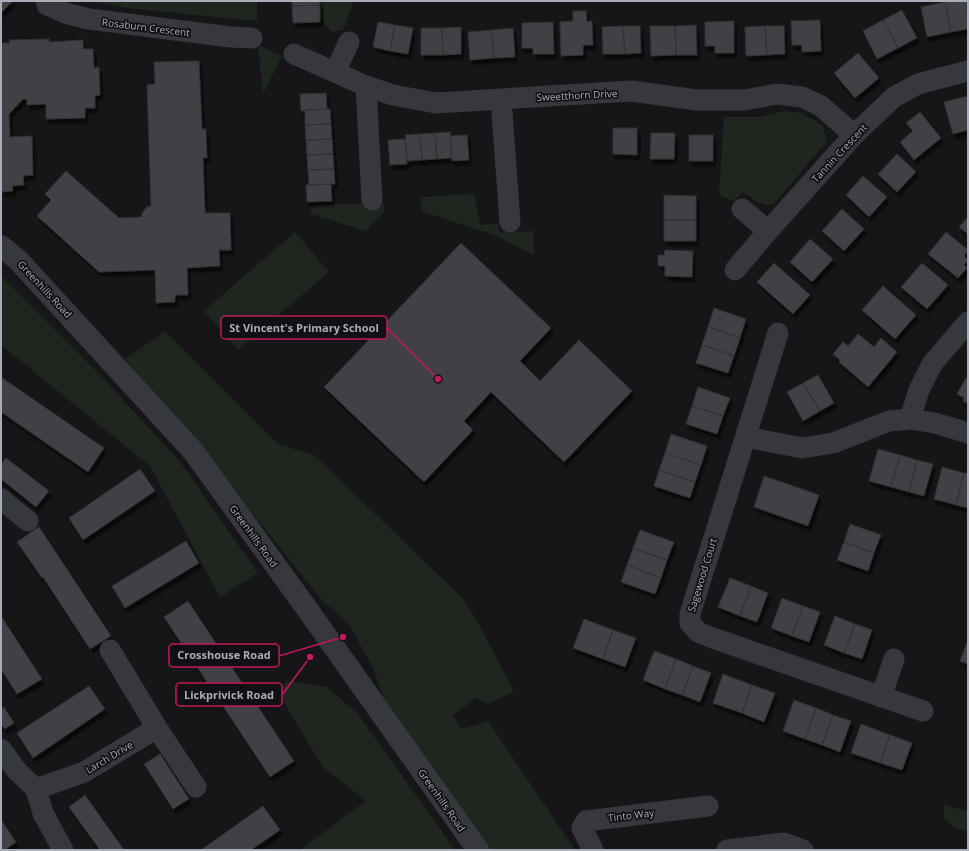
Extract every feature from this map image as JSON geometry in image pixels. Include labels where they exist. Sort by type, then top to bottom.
[{"type":"street","name":"Rosaburn Crescent","points":[[46,1],[47,5],[64,13],[89,19],[230,37],[252,38]]},
{"type":"street","points":[[335,72],[349,42]]},
{"type":"street","name":"Sweetthorn Drive","points":[[294,54],[366,86],[393,95],[436,103],[632,91],[697,100],[745,100],[777,94],[802,97],[822,106],[854,135]]},
{"type":"street","name":"Tannin Crescent","points":[[735,270],[854,135],[894,97],[918,84],[968,72]]},
{"type":"street","points":[[366,86],[372,200]]},
{"type":"street","points":[[500,99],[510,222]]},
{"type":"street","points":[[742,209],[768,231]]},
{"type":"street","name":"Greenhills Road","points":[[1,246],[18,260],[193,451],[478,850]]},
{"type":"street","points":[[910,419],[919,390],[932,364],[968,322]]},
{"type":"street","name":"Sagewood Court","points":[[778,333],[692,606],[690,623],[698,632],[710,637],[923,712]]},
{"type":"street","points":[[746,437],[802,448],[833,443],[889,421],[910,419],[935,423],[968,433]]},
{"type":"street","points":[[1,499],[28,521]]},
{"type":"street","points":[[110,650],[157,728],[196,787]]},
{"type":"street","points":[[881,696],[894,659]]},
{"type":"street","name":"Larch Drive","points":[[36,789],[84,772],[157,728]]},
{"type":"street","points":[[1,749],[17,771],[36,789],[43,813],[63,850]]},
{"type":"street","name":"Tinto Way","points":[[593,850],[582,828],[586,821],[708,806]]},
{"type":"street","points":[[727,850],[784,843],[803,850]]},
{"type":"shaded area","points":[[92,1],[257,1],[257,21],[128,8]]},
{"type":"shaded area","points":[[322,1],[354,1],[343,30],[332,32],[324,24]]},
{"type":"shaded area","points":[[258,45],[282,56],[263,94]]},
{"type":"shaded area","points":[[785,111],[801,113],[822,125],[827,141],[774,204],[769,205],[761,203],[743,192],[734,201],[719,195],[724,117],[758,117]]},
{"type":"shaded area","points":[[474,194],[480,225],[498,224],[499,233],[533,231],[534,255],[497,236],[421,211],[421,197]]},
{"type":"shaded area","points":[[384,204],[385,211],[366,231],[311,214],[310,206]]},
{"type":"shaded area","points":[[295,232],[329,272],[238,350],[204,311]]},
{"type":"shaded area","points":[[1,276],[102,377],[181,463],[258,573],[220,597],[150,466],[1,345]]},
{"type":"shaded area","points":[[165,331],[278,444],[314,455],[463,599],[482,630],[514,692],[487,704],[475,698],[453,716],[462,729],[488,721],[575,850],[490,850],[387,708],[374,670],[349,624],[322,600],[125,359]]},
{"type":"shaded area","points":[[289,681],[327,687],[358,714],[455,850],[300,850],[366,801],[323,767],[275,688]]},
{"type":"shaded area","points":[[944,804],[968,812],[968,831],[956,829],[944,819]]},
{"type":"building","points":[[1,1],[13,1],[1,13]]},
{"type":"building","points":[[292,1],[319,1],[320,5],[292,6]]},
{"type":"building","points":[[967,1],[968,29],[951,32],[945,2]]},
{"type":"building","points":[[945,2],[951,32],[927,37],[921,7]]},
{"type":"building","points":[[320,5],[320,22],[293,23],[292,6]]},
{"type":"building","points":[[902,10],[917,38],[898,48],[883,20]]},
{"type":"building","points":[[573,11],[586,11],[587,22],[592,21],[593,45],[583,45],[583,55],[561,56],[560,22],[573,21]]},
{"type":"building","points":[[820,20],[821,51],[802,52],[802,45],[792,45],[791,21]]},
{"type":"building","points":[[883,20],[898,48],[877,59],[863,31]]},
{"type":"building","points":[[734,21],[734,53],[715,53],[715,46],[705,46],[705,22]]},
{"type":"building","points":[[378,22],[395,25],[390,51],[373,47]]},
{"type":"building","points":[[553,22],[554,54],[533,54],[533,48],[522,48],[522,23]]},
{"type":"building","points":[[395,25],[413,28],[408,54],[390,51]]},
{"type":"building","points":[[696,25],[697,55],[676,55],[675,26]]},
{"type":"building","points":[[623,26],[640,26],[641,53],[625,54]]},
{"type":"building","points":[[623,26],[625,54],[603,54],[602,27]]},
{"type":"building","points":[[650,26],[675,26],[676,55],[651,56]]},
{"type":"building","points":[[765,26],[784,26],[785,54],[767,55]]},
{"type":"building","points":[[765,26],[767,55],[746,56],[745,27]]},
{"type":"building","points":[[461,27],[461,54],[443,55],[442,28]]},
{"type":"building","points":[[421,28],[442,28],[443,55],[421,55]]},
{"type":"building","points":[[513,28],[515,57],[494,58],[492,30]]},
{"type":"building","points":[[492,30],[494,58],[470,60],[468,32]]},
{"type":"building","points":[[49,39],[49,42],[83,40],[83,49],[93,49],[94,68],[99,67],[100,95],[95,96],[95,108],[85,108],[85,118],[46,119],[46,104],[27,105],[27,99],[23,99],[9,114],[10,137],[32,136],[33,175],[23,176],[24,185],[12,186],[13,191],[1,192],[1,43],[10,43],[9,40]]},
{"type":"building","points":[[858,53],[879,78],[855,98],[834,73]]},
{"type":"building","points":[[199,61],[202,129],[206,129],[207,158],[203,158],[205,213],[230,213],[231,250],[219,250],[220,266],[187,268],[188,295],[175,295],[175,302],[156,303],[155,270],[99,272],[37,216],[51,200],[45,194],[66,171],[119,218],[142,217],[142,213],[147,207],[151,206],[147,85],[155,84],[154,62]]},
{"type":"building","points":[[326,93],[327,109],[301,111],[300,94]]},
{"type":"building","points":[[968,96],[968,130],[953,134],[944,102]]},
{"type":"building","points":[[330,109],[331,124],[305,125],[305,110]]},
{"type":"building","points":[[920,112],[941,138],[914,160],[900,142],[913,131],[906,123]]},
{"type":"building","points":[[331,124],[332,139],[306,140],[305,125]]},
{"type":"building","points":[[613,128],[637,128],[637,155],[613,154]]},
{"type":"building","points":[[450,132],[452,158],[437,159],[435,133]]},
{"type":"building","points":[[435,133],[437,159],[422,160],[420,134]]},
{"type":"building","points":[[651,133],[675,133],[674,159],[650,159]]},
{"type":"building","points":[[420,134],[422,160],[407,161],[405,135]]},
{"type":"building","points":[[467,135],[469,160],[452,161],[450,136]]},
{"type":"building","points":[[689,135],[713,135],[713,161],[689,161]]},
{"type":"building","points":[[332,139],[333,154],[307,155],[306,140]]},
{"type":"building","points":[[405,139],[407,164],[390,165],[388,140]]},
{"type":"building","points":[[333,154],[334,169],[308,170],[307,155]]},
{"type":"building","points":[[897,154],[916,172],[897,192],[878,174]]},
{"type":"building","points":[[334,169],[335,184],[309,185],[308,170]]},
{"type":"building","points":[[863,176],[887,197],[869,217],[846,195]]},
{"type":"building","points":[[331,184],[332,201],[307,202],[306,185]]},
{"type":"building","points":[[664,195],[696,196],[696,220],[664,220]]},
{"type":"building","points":[[842,209],[864,229],[844,251],[822,231]]},
{"type":"building","points":[[968,217],[968,234],[959,227]]},
{"type":"building","points":[[664,220],[696,220],[696,241],[664,241]]},
{"type":"building","points":[[946,232],[968,250],[964,256],[968,260],[964,265],[967,268],[958,278],[928,254]]},
{"type":"building","points":[[810,239],[833,259],[812,282],[790,262]]},
{"type":"building","points":[[461,243],[551,328],[520,361],[540,381],[579,340],[632,391],[564,462],[491,392],[464,421],[473,430],[424,482],[324,387]]},
{"type":"building","points":[[665,250],[693,251],[692,277],[665,276],[665,266],[658,266],[658,255],[664,255]]},
{"type":"building","points":[[774,263],[810,295],[793,314],[757,282]]},
{"type":"building","points":[[922,263],[948,285],[927,309],[901,287]]},
{"type":"building","points":[[883,286],[916,315],[895,339],[862,310]]},
{"type":"building","points":[[714,308],[746,319],[740,338],[708,327]]},
{"type":"building","points":[[708,327],[740,338],[734,356],[702,345]]},
{"type":"building","points":[[858,334],[874,347],[881,338],[897,352],[868,387],[839,362],[840,360],[833,354],[843,342],[848,346]]},
{"type":"building","points":[[702,345],[734,356],[728,373],[696,363]]},
{"type":"building","points":[[818,375],[834,403],[820,411],[803,383]]},
{"type":"building","points":[[1,377],[104,448],[88,472],[1,412]]},
{"type":"building","points":[[966,378],[968,379],[968,404],[963,401],[964,398],[957,394]]},
{"type":"building","points":[[803,383],[820,411],[803,421],[787,392]]},
{"type":"building","points":[[698,387],[730,398],[723,416],[692,406]]},
{"type":"building","points":[[692,406],[723,416],[717,434],[686,424]]},
{"type":"building","points":[[671,434],[707,446],[701,465],[665,453]]},
{"type":"building","points":[[878,449],[900,455],[891,487],[869,481]]},
{"type":"building","points":[[665,453],[701,465],[695,482],[659,470]]},
{"type":"building","points":[[900,455],[917,460],[909,492],[891,487]]},
{"type":"building","points":[[6,458],[49,491],[36,507],[1,479],[1,464]]},
{"type":"building","points":[[917,460],[933,464],[924,496],[909,492]]},
{"type":"building","points":[[942,467],[964,473],[956,505],[934,499]]},
{"type":"building","points":[[140,469],[155,491],[83,540],[69,518]]},
{"type":"building","points":[[659,470],[695,482],[690,498],[654,486]]},
{"type":"building","points":[[964,473],[968,474],[968,508],[956,505]]},
{"type":"building","points":[[764,476],[819,495],[808,526],[754,507]]},
{"type":"building","points":[[850,524],[881,535],[874,553],[844,542]]},
{"type":"building","points":[[39,527],[111,636],[90,649],[43,577],[42,578],[17,542]]},
{"type":"building","points":[[640,530],[674,542],[667,560],[633,548]]},
{"type":"building","points":[[186,541],[199,563],[125,608],[112,586]]},
{"type":"building","points":[[844,542],[874,553],[868,571],[837,560]]},
{"type":"building","points":[[633,548],[667,560],[661,578],[627,565]]},
{"type":"building","points":[[627,565],[661,578],[655,594],[621,582]]},
{"type":"building","points":[[730,578],[751,586],[740,616],[718,607]]},
{"type":"building","points":[[751,586],[768,593],[757,622],[740,616]]},
{"type":"building","points":[[782,598],[803,606],[792,636],[771,628]]},
{"type":"building","points":[[188,601],[294,761],[270,777],[164,617]]},
{"type":"building","points":[[803,606],[820,612],[809,642],[792,636]]},
{"type":"building","points":[[1,616],[42,679],[17,694],[1,669]]},
{"type":"building","points":[[835,616],[855,624],[844,653],[824,645]]},
{"type":"building","points":[[584,619],[613,630],[603,659],[573,648]]},
{"type":"building","points":[[855,624],[872,630],[862,659],[844,653]]},
{"type":"building","points":[[613,630],[636,638],[625,667],[603,659]]},
{"type":"building","points":[[968,640],[968,664],[960,661]]},
{"type":"building","points":[[654,651],[676,659],[665,689],[643,680]]},
{"type":"building","points":[[676,659],[693,666],[682,695],[665,689]]},
{"type":"building","points":[[693,666],[711,673],[700,702],[682,695]]},
{"type":"building","points":[[723,674],[752,685],[742,713],[713,703]]},
{"type":"building","points":[[752,685],[775,693],[764,722],[742,713]]},
{"type":"building","points":[[89,686],[105,709],[33,758],[17,733]]},
{"type":"building","points":[[794,700],[816,708],[805,739],[783,731]]},
{"type":"building","points":[[4,707],[14,723],[5,729],[1,724],[1,709]]},
{"type":"building","points":[[816,708],[833,715],[822,745],[805,739]]},
{"type":"building","points":[[833,715],[851,721],[840,752],[822,745]]},
{"type":"building","points":[[861,724],[890,735],[880,763],[851,753]]},
{"type":"building","points":[[890,735],[912,743],[902,770],[880,763]]},
{"type":"building","points":[[160,754],[189,799],[173,809],[144,764]]},
{"type":"building","points":[[85,795],[124,850],[100,850],[69,807]]},
{"type":"building","points":[[263,806],[280,830],[251,850],[201,850]]},
{"type":"building","points":[[1,820],[16,842],[5,850],[1,850]]},
{"type":"place","name":"St Vincent's Primary School","points":[[438,379]]},
{"type":"place","name":"Crosshouse Road","points":[[343,637]]},
{"type":"place","name":"Lickprivick Road","points":[[310,657]]}]
